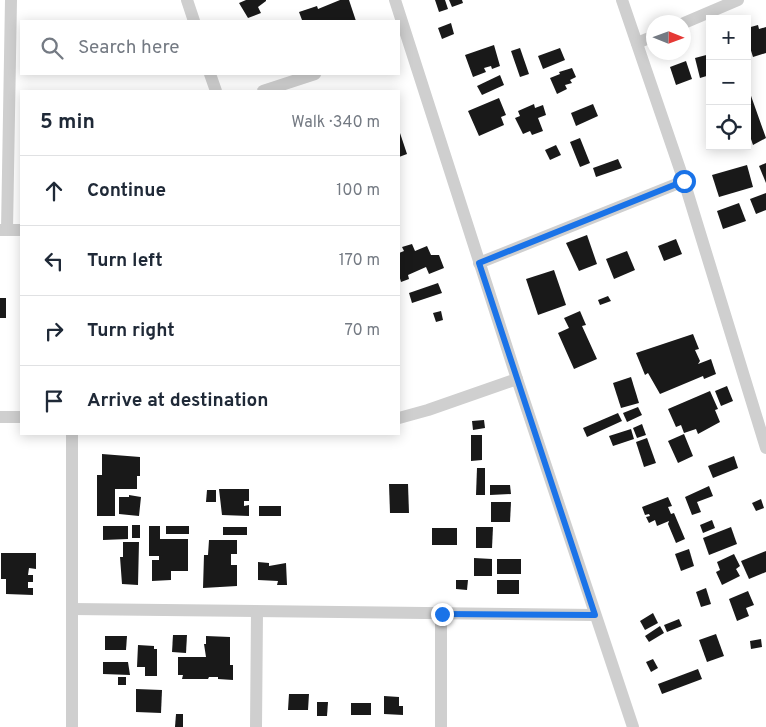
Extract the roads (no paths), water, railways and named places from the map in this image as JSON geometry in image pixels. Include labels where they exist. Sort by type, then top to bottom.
[{"type":"street","points":[[11,0],[4,230],[20,230]]},
{"type":"street","points":[[187,0],[194,20]]},
{"type":"street","points":[[395,0],[399,20]]},
{"type":"street","points":[[622,0],[684,181],[766,448]]},
{"type":"street","points":[[691,20],[738,0]]},
{"type":"street","points":[[400,24],[404,44],[633,727]]},
{"type":"street","points":[[636,43],[646,39]]},
{"type":"street","points":[[210,75],[216,90]]},
{"type":"street","points":[[266,90],[312,75]]},
{"type":"street","points":[[479,263],[684,181]]},
{"type":"street","points":[[400,418],[428,410],[516,379]]},
{"type":"street","points":[[0,417],[20,417]]},
{"type":"street","points":[[72,435],[72,727]]},
{"type":"street","points":[[72,609],[595,615]]},
{"type":"street","points":[[256,727],[257,612]]},
{"type":"street","points":[[441,727],[442,614]]}]
